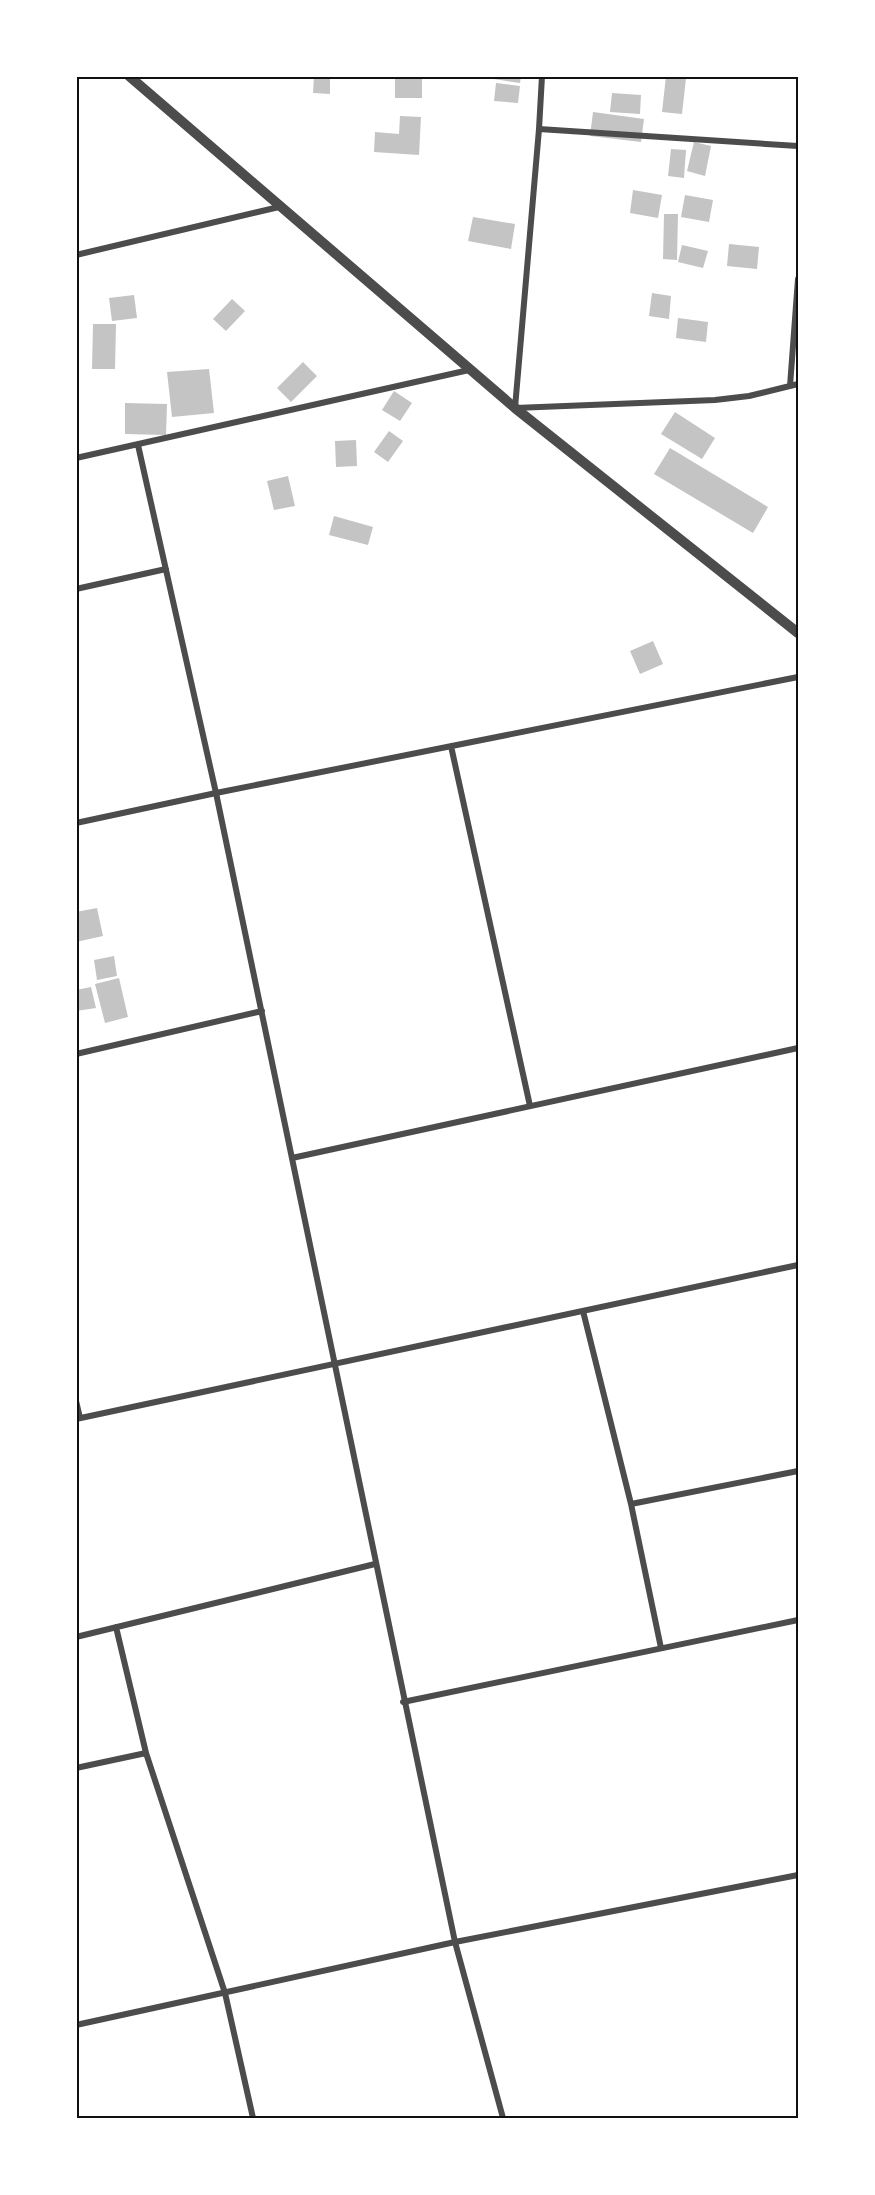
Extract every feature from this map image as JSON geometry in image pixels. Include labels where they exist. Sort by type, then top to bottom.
[{"type":"street","points":[[129,76],[514,408],[798,633]]},
{"type":"street","points":[[514,408],[542,76]]},
{"type":"street","points":[[539,129],[798,146]]},
{"type":"street","points":[[76,255],[279,207]]},
{"type":"street","points":[[790,387],[798,279]]},
{"type":"street","points":[[76,458],[469,370]]},
{"type":"street","points":[[514,408],[715,400],[749,396],[798,384]]},
{"type":"street","points":[[138,445],[216,792],[454,1942],[502,2118]]},
{"type":"street","points":[[76,589],[166,569]]},
{"type":"street","points":[[76,823],[216,792],[798,677]]},
{"type":"street","points":[[451,746],[530,1106]]},
{"type":"street","points":[[76,1054],[262,1011]]},
{"type":"street","points":[[292,1158],[798,1048]]},
{"type":"street","points":[[76,1401],[78,1419],[798,1265]]},
{"type":"street","points":[[583,1311],[630,1504],[661,1648]]},
{"type":"street","points":[[630,1504],[798,1471]]},
{"type":"street","points":[[76,1637],[375,1564]]},
{"type":"street","points":[[404,1702],[798,1620]]},
{"type":"street","points":[[116,1627],[147,1753],[225,1992],[254,2118]]},
{"type":"street","points":[[76,1768],[147,1753]]},
{"type":"street","points":[[76,2025],[454,1942],[798,1875]]},
{"type":"building","points":[[314,76],[330,76],[330,94],[313,93]]},
{"type":"building","points":[[395,76],[422,76],[422,98],[395,98]]},
{"type":"building","points":[[495,76],[521,76],[520,83],[494,79]]},
{"type":"building","points":[[666,76],[686,78],[682,114],[662,112]]},
{"type":"building","points":[[496,83],[520,86],[518,103],[494,101]]},
{"type":"building","points":[[612,93],[641,95],[640,114],[610,112]]},
{"type":"building","points":[[593,112],[644,119],[641,142],[590,136]]},
{"type":"building","points":[[400,116],[421,117],[419,155],[374,152],[375,132],[399,134]]},
{"type":"building","points":[[694,142],[711,146],[705,176],[687,171]]},
{"type":"building","points":[[671,149],[686,150],[684,178],[668,176]]},
{"type":"building","points":[[633,190],[662,195],[658,218],[630,213]]},
{"type":"building","points":[[685,195],[713,200],[709,222],[681,217]]},
{"type":"building","points":[[664,214],[678,214],[677,260],[663,259]]},
{"type":"building","points":[[473,217],[515,224],[511,249],[468,241]]},
{"type":"building","points":[[729,244],[759,247],[757,269],[727,266]]},
{"type":"building","points":[[682,245],[708,251],[703,268],[678,262]]},
{"type":"building","points":[[652,293],[671,296],[669,319],[649,316]]},
{"type":"building","points":[[134,295],[137,318],[112,321],[109,298]]},
{"type":"building","points":[[232,299],[245,311],[226,331],[213,319]]},
{"type":"building","points":[[678,318],[708,322],[706,342],[676,338]]},
{"type":"building","points":[[93,324],[116,324],[115,369],[92,369]]},
{"type":"building","points":[[303,362],[317,376],[291,402],[277,388]]},
{"type":"building","points":[[209,369],[214,413],[172,417],[167,372]]},
{"type":"building","points":[[394,391],[412,403],[400,421],[382,410]]},
{"type":"building","points":[[125,403],[167,404],[166,435],[125,434]]},
{"type":"building","points":[[675,412],[715,438],[702,459],[661,434]]},
{"type":"building","points":[[389,431],[403,441],[388,462],[374,452]]},
{"type":"building","points":[[356,440],[357,466],[336,467],[335,441]]},
{"type":"building","points":[[670,448],[768,507],[753,533],[654,474]]},
{"type":"building","points":[[288,476],[295,506],[274,510],[267,481]]},
{"type":"building","points":[[334,516],[373,527],[368,545],[329,535]]},
{"type":"building","points":[[653,641],[663,664],[640,674],[630,651]]},
{"type":"building","points":[[97,908],[103,936],[76,942],[76,912]]},
{"type":"building","points":[[114,956],[117,976],[97,980],[94,960]]},
{"type":"building","points":[[119,978],[128,1017],[105,1023],[95,984]]},
{"type":"building","points":[[91,987],[96,1008],[76,1011],[76,990]]}]
